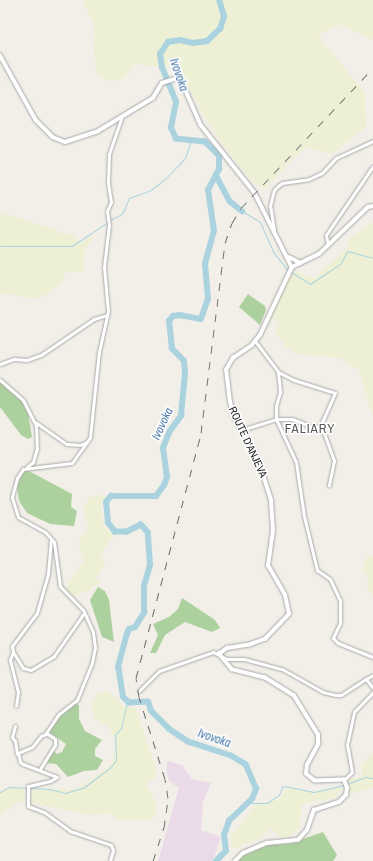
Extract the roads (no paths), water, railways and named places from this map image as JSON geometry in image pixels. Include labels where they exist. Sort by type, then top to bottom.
[{"type":"street","points":[[0,56],[36,120],[53,137],[65,142],[98,131],[153,98],[162,82],[180,77],[201,125],[254,193],[276,237],[288,256],[292,267],[311,260],[368,207],[373,206]]},
{"type":"street","points":[[27,467],[72,463],[88,442],[92,430],[99,352],[107,316],[104,266],[110,225],[107,217],[111,194],[108,182],[109,154],[122,117]]},
{"type":"street","points":[[276,237],[270,206],[274,190],[282,183],[309,179],[322,173],[336,158],[373,141]]},
{"type":"street","points":[[328,245],[326,235],[373,166]]},
{"type":"street","points":[[288,256],[301,263]]},
{"type":"street","name":"ROUTE D'ANJEVA","points":[[220,654],[226,648],[251,644],[265,639],[290,614],[285,595],[268,566],[273,530],[271,500],[258,460],[241,430],[230,402],[226,370],[233,358],[255,341],[265,327],[292,267]]},
{"type":"street","points":[[0,364],[14,359],[27,360],[41,355],[94,319],[107,316]]},
{"type":"street","points":[[255,341],[278,372],[294,380],[335,393],[320,426],[314,427]]},
{"type":"street","points":[[278,372],[280,392],[276,406],[276,419],[296,462],[304,516],[316,566],[330,579],[340,600],[340,623],[333,638],[338,643],[373,657]]},
{"type":"street","points":[[0,380],[23,400],[35,422],[37,448],[33,462],[17,478],[12,497],[15,513],[26,523],[50,537],[56,549],[60,586],[84,614],[93,632],[95,647],[92,663],[77,700],[59,714],[46,734],[40,736],[34,744],[20,751],[18,755]]},
{"type":"street","points":[[241,430],[276,419],[292,419],[314,427],[324,433],[334,461],[329,485]]},
{"type":"street","points":[[35,422],[67,444],[80,445],[88,442]]},
{"type":"street","points":[[16,706],[18,692],[10,660],[14,643],[37,613],[48,574],[50,537]]},
{"type":"street","points":[[13,652],[27,670],[42,664],[58,652],[84,614]]},
{"type":"street","points":[[139,691],[159,672],[207,654],[220,654],[227,659],[244,659],[282,669],[323,692],[335,695],[341,694],[373,675]]},
{"type":"street","points":[[220,654],[232,670],[273,681],[294,696],[318,735],[318,744],[307,766],[306,774],[315,780],[345,781]]},
{"type":"street","points":[[366,679],[373,688]]},
{"type":"street","points":[[345,781],[352,772],[347,746],[354,712],[373,692]]},
{"type":"street","points":[[15,726],[12,737],[15,741],[18,755],[23,764],[56,776],[56,778],[28,786],[28,806],[44,812],[70,830],[111,845],[114,850],[110,861]]},
{"type":"street","points":[[40,769],[55,745],[55,739],[46,734]]},
{"type":"street","points":[[235,861],[243,853],[267,843],[298,840],[307,830],[314,810],[339,802],[346,795],[347,788],[345,781]]},
{"type":"waterway","name":"Ivovoka","points":[[216,861],[226,851],[224,835],[229,821],[252,799],[256,789],[246,765],[231,756],[188,742],[169,729],[151,711],[148,702],[129,703],[123,697],[118,667],[129,629],[135,627],[144,613],[144,586],[150,565],[148,533],[141,525],[127,532],[115,532],[108,523],[106,502],[111,496],[156,496],[164,485],[167,477],[163,448],[170,431],[181,416],[185,373],[184,361],[172,349],[169,321],[173,316],[180,315],[201,319],[208,299],[205,264],[214,231],[208,190],[219,169],[219,156],[205,142],[176,139],[171,128],[176,102],[162,68],[160,54],[168,42],[180,40],[193,43],[207,41],[220,29],[224,17],[219,0]]},
{"type":"waterway","points":[[110,220],[122,214],[129,198],[151,190],[164,180],[185,158],[191,141]]},
{"type":"waterway","points":[[216,175],[230,201],[242,211]]},
{"type":"waterway","points":[[242,211],[260,222],[274,253],[288,271]]},
{"type":"waterway","points":[[0,246],[72,246],[108,222]]},
{"type":"waterway","points":[[291,272],[310,284],[341,263],[347,251],[373,258]]},
{"type":"waterway","points":[[0,792],[9,787],[50,789],[65,793],[83,788],[110,768],[116,760],[115,735],[121,728],[127,702]]},
{"type":"waterway","points":[[347,784],[365,777],[373,778]]},
{"type":"waterway","points":[[247,803],[267,803],[279,795],[282,787],[285,786],[314,792],[344,785]]},
{"type":"railway","points":[[153,861],[164,828],[168,798],[165,779],[139,697],[136,678],[201,433],[225,243],[232,223],[241,208],[373,68]]},
{"type":"district","name":"FALIARY","points":[[310,429]]}]
